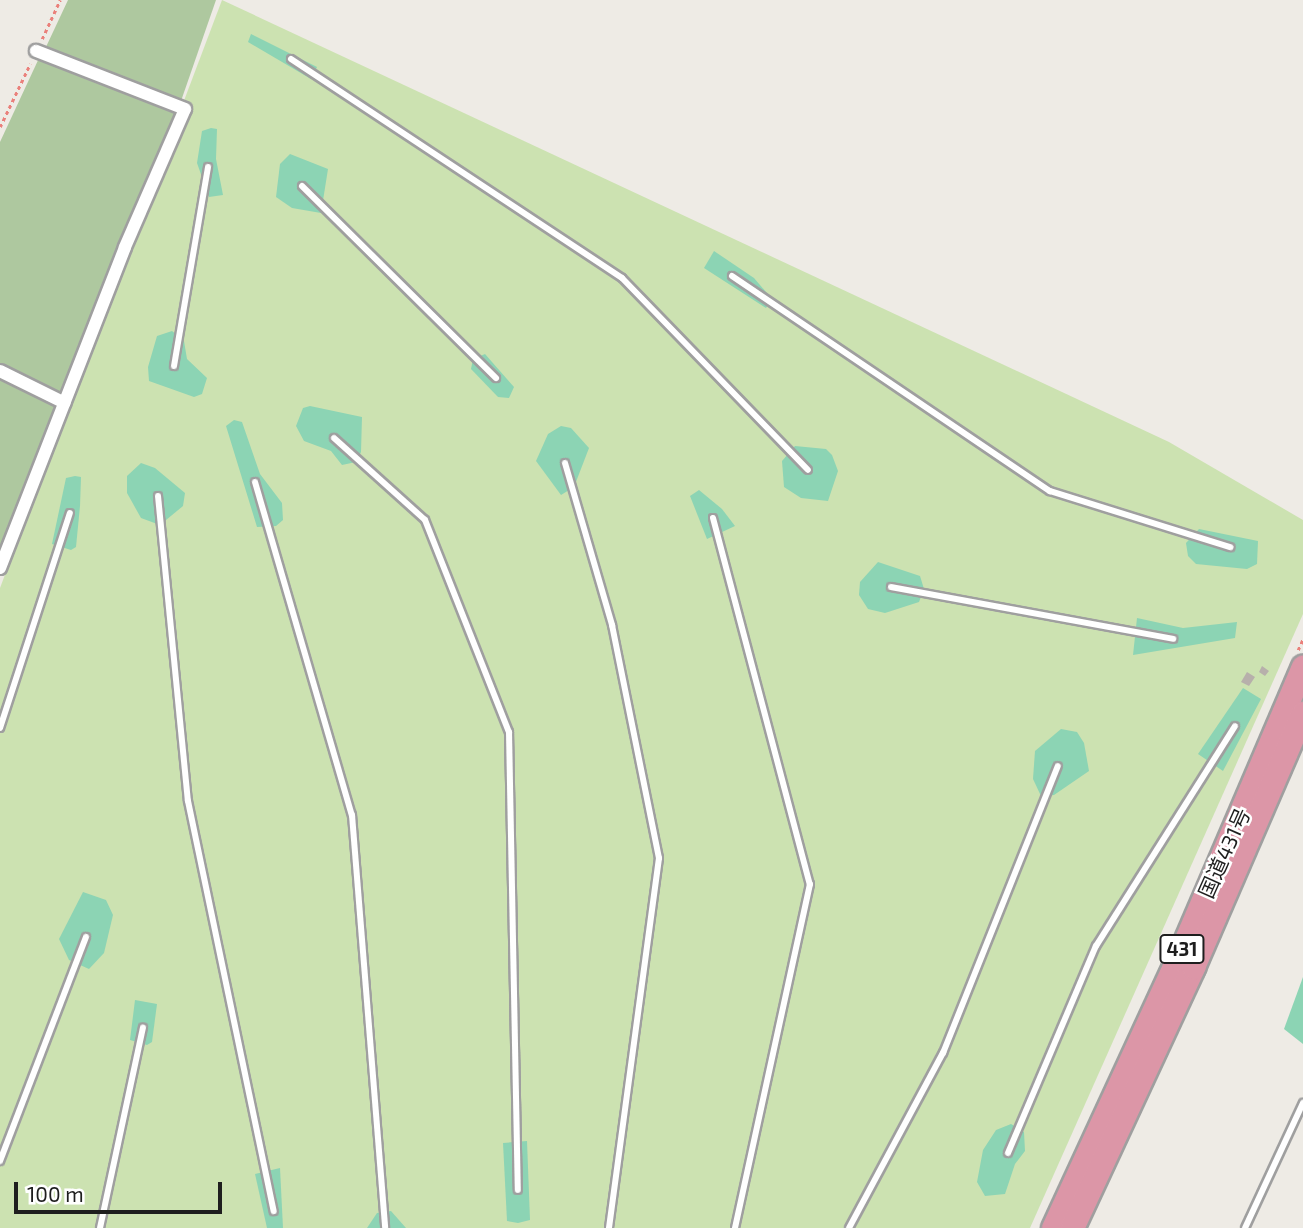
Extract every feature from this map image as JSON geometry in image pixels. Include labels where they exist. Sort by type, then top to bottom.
[{"type":"highway","name":"国道431号","points":[[1053,1228],[1178,958],[1303,667]]},
{"type":"highway","name":"国道431号","points":[[1072,1228],[1193,967],[1303,713]]},
{"type":"street","points":[[0,568],[185,109],[36,51]]},
{"type":"street","points":[[0,370],[65,403]]},
{"type":"lane","points":[[291,59],[622,278],[808,470]]},
{"type":"lane","points":[[174,366],[208,167]]},
{"type":"lane","points":[[302,186],[496,378]]},
{"type":"lane","points":[[732,276],[1050,491],[1230,547]]},
{"type":"lane","points":[[334,438],[425,520],[509,732],[518,1190]]},
{"type":"lane","points":[[565,463],[612,625],[659,858],[609,1228]]},
{"type":"lane","points":[[255,482],[352,815],[385,1228]]},
{"type":"lane","points":[[158,496],[188,801],[274,1210]]},
{"type":"lane","points":[[0,729],[70,513]]},
{"type":"lane","points":[[713,518],[810,884],[735,1228]]},
{"type":"lane","points":[[891,587],[1173,639]]},
{"type":"lane","points":[[1008,1153],[1096,946],[1235,726]]},
{"type":"lane","points":[[849,1228],[943,1053],[1058,766]]},
{"type":"lane","points":[[0,1161],[86,937]]},
{"type":"lane","points":[[100,1228],[143,1028]]},
{"type":"lane","points":[[1245,1228],[1303,1103]]},
{"type":"green space","points":[[68,0],[216,0],[181,101],[46,47]]},
{"type":"green space","points":[[222,0],[1169,442],[1303,520],[1303,614],[1030,1228],[0,1228],[0,588]]},
{"type":"green space","points":[[251,34],[317,67],[311,79],[248,42]]},
{"type":"green space","points":[[40,56],[177,113],[60,394],[0,364],[0,142]]},
{"type":"green space","points":[[217,129],[216,159],[223,195],[209,197],[197,163],[202,131]]},
{"type":"green space","points":[[290,154],[328,169],[321,213],[292,208],[276,197],[280,164]]},
{"type":"green space","points":[[714,251],[754,278],[772,299],[766,308],[704,268]]},
{"type":"green space","points":[[172,331],[184,341],[187,359],[207,378],[202,394],[194,397],[149,381],[148,367],[157,336]]},
{"type":"green space","points":[[485,354],[514,387],[509,398],[498,397],[471,369],[473,359]]},
{"type":"green space","points":[[0,375],[58,406],[0,549]]},
{"type":"green space","points":[[310,406],[362,417],[361,452],[356,462],[342,465],[331,451],[304,441],[296,426],[303,408]]},
{"type":"green space","points":[[234,420],[242,422],[260,474],[282,503],[283,520],[276,526],[257,527],[226,426]]},
{"type":"green space","points":[[561,426],[571,428],[589,448],[574,487],[561,495],[536,461],[548,434]]},
{"type":"green space","points":[[795,446],[826,449],[832,455],[838,471],[828,501],[801,498],[784,487],[782,461]]},
{"type":"green space","points":[[141,463],[155,468],[185,493],[183,506],[160,525],[141,518],[127,493],[127,476]]},
{"type":"green space","points":[[81,477],[80,506],[76,547],[71,550],[52,544],[66,478]]},
{"type":"green space","points":[[699,490],[722,509],[735,526],[707,539],[690,496]]},
{"type":"green space","points":[[1199,529],[1258,541],[1257,564],[1247,569],[1196,564],[1188,556],[1186,543]]},
{"type":"green space","points":[[878,562],[920,576],[924,589],[919,602],[885,613],[868,609],[859,595],[860,582]]},
{"type":"green space","points":[[1137,618],[1183,628],[1237,622],[1235,638],[1133,655]]},
{"type":"green space","points":[[1243,688],[1261,699],[1223,771],[1198,754]]},
{"type":"green space","points":[[1061,729],[1077,732],[1084,743],[1089,771],[1054,795],[1041,796],[1033,779],[1035,751]]},
{"type":"green space","points":[[83,892],[106,900],[113,915],[104,953],[89,969],[69,960],[59,939]]},
{"type":"green space","points":[[1303,977],[1303,1044],[1284,1029]]},
{"type":"green space","points":[[135,1000],[157,1004],[152,1042],[147,1045],[130,1040]]},
{"type":"green space","points":[[1011,1124],[1024,1132],[1025,1151],[1015,1164],[1005,1194],[985,1196],[977,1182],[983,1150],[996,1130]]},
{"type":"green space","points":[[527,1141],[530,1220],[518,1223],[507,1221],[503,1143]]},
{"type":"green space","points":[[280,1168],[283,1228],[267,1228],[255,1174]]},
{"type":"green space","points":[[391,1211],[406,1228],[367,1228],[377,1213]]},
{"type":"building","points":[[1262,666],[1269,671],[1265,676],[1259,672]]},
{"type":"building","points":[[1247,672],[1255,677],[1249,686],[1241,682]]}]
